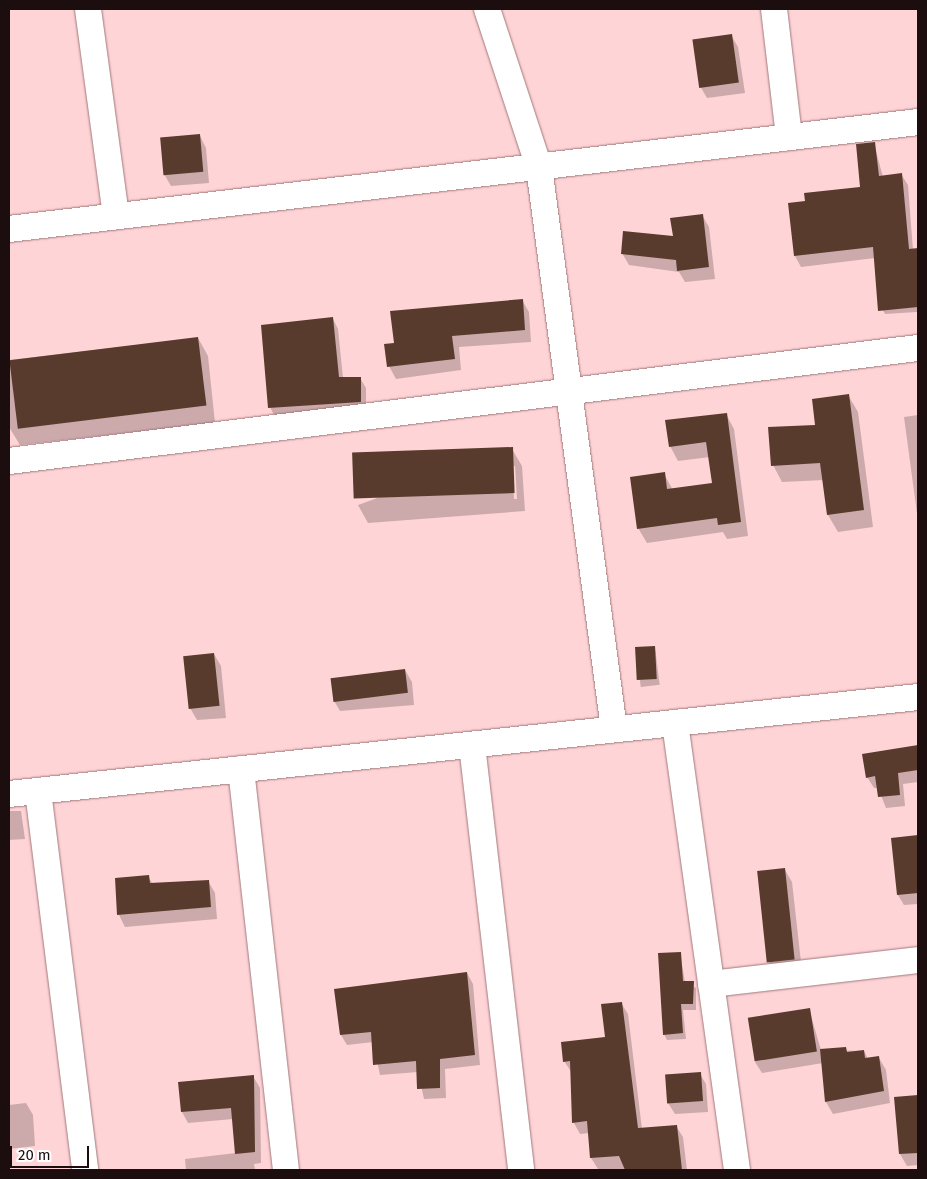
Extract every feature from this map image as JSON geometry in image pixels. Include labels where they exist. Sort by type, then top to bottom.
[{"type":"street","points":[[88,9],[116,216]]},
{"type":"street","points":[[487,9],[538,167],[614,730]]},
{"type":"street","points":[[774,9],[789,137]]},
{"type":"street","points":[[9,228],[918,122]]},
{"type":"street","points":[[9,460],[918,348]]},
{"type":"street","points":[[9,794],[918,697]]},
{"type":"street","points":[[675,723],[737,1170]]},
{"type":"street","points":[[472,745],[521,1170]]},
{"type":"street","points":[[240,769],[286,1170]]},
{"type":"street","points":[[38,791],[86,1170]]},
{"type":"street","points":[[711,984],[918,960]]},
{"type":"building","points":[[732,34],[739,83],[699,88],[692,40]]},
{"type":"building","points":[[200,134],[203,172],[163,175],[160,137]]},
{"type":"building","points":[[875,142],[879,176],[902,173],[909,249],[918,248],[918,307],[878,311],[873,247],[794,256],[788,203],[805,201],[804,193],[860,187],[856,144]]},
{"type":"building","points":[[703,214],[709,267],[677,271],[676,260],[621,254],[623,231],[673,236],[670,218]]},
{"type":"building","points":[[523,299],[525,330],[452,336],[455,359],[387,367],[384,344],[394,343],[390,311]]},
{"type":"building","points":[[333,317],[339,377],[361,377],[361,402],[268,408],[261,325]]},
{"type":"building","points":[[198,337],[206,405],[18,429],[9,360]]},
{"type":"building","points":[[849,394],[864,510],[827,515],[820,463],[771,466],[768,427],[815,425],[812,399]]},
{"type":"building","points":[[727,413],[741,522],[718,525],[717,518],[637,529],[630,477],[665,472],[667,489],[712,483],[706,442],[669,447],[665,420]]},
{"type":"building","points":[[513,447],[515,493],[354,499],[352,453]]},
{"type":"building","points":[[655,646],[657,679],[637,680],[635,647]]},
{"type":"building","points":[[214,653],[220,706],[189,709],[183,656]]},
{"type":"building","points":[[405,669],[408,693],[333,702],[331,678]]},
{"type":"building","points":[[918,745],[918,770],[898,773],[900,795],[878,797],[875,776],[866,778],[862,754]]},
{"type":"building","points":[[918,835],[918,893],[897,895],[891,838]]},
{"type":"building","points":[[785,868],[795,959],[767,962],[757,871]]},
{"type":"building","points":[[149,875],[150,883],[209,880],[211,907],[117,915],[115,878]]},
{"type":"building","points":[[681,952],[683,981],[694,981],[693,1004],[681,1004],[683,1033],[663,1035],[658,953]]},
{"type":"building","points":[[467,972],[475,1055],[440,1059],[440,1088],[417,1089],[416,1061],[373,1065],[371,1032],[340,1035],[334,989]]},
{"type":"building","points":[[622,1002],[638,1128],[677,1125],[682,1170],[625,1170],[619,1156],[590,1158],[587,1121],[572,1123],[570,1061],[563,1062],[561,1042],[605,1037],[601,1004]]},
{"type":"building","points":[[810,1008],[817,1051],[755,1061],[748,1018]]},
{"type":"building","points":[[846,1047],[847,1052],[864,1050],[865,1058],[879,1056],[884,1091],[825,1102],[820,1049]]},
{"type":"building","points":[[701,1072],[703,1101],[667,1103],[665,1075]]},
{"type":"building","points":[[254,1075],[255,1152],[235,1154],[231,1108],[181,1112],[178,1082]]},
{"type":"building","points":[[918,1095],[918,1153],[899,1154],[894,1097]]}]
